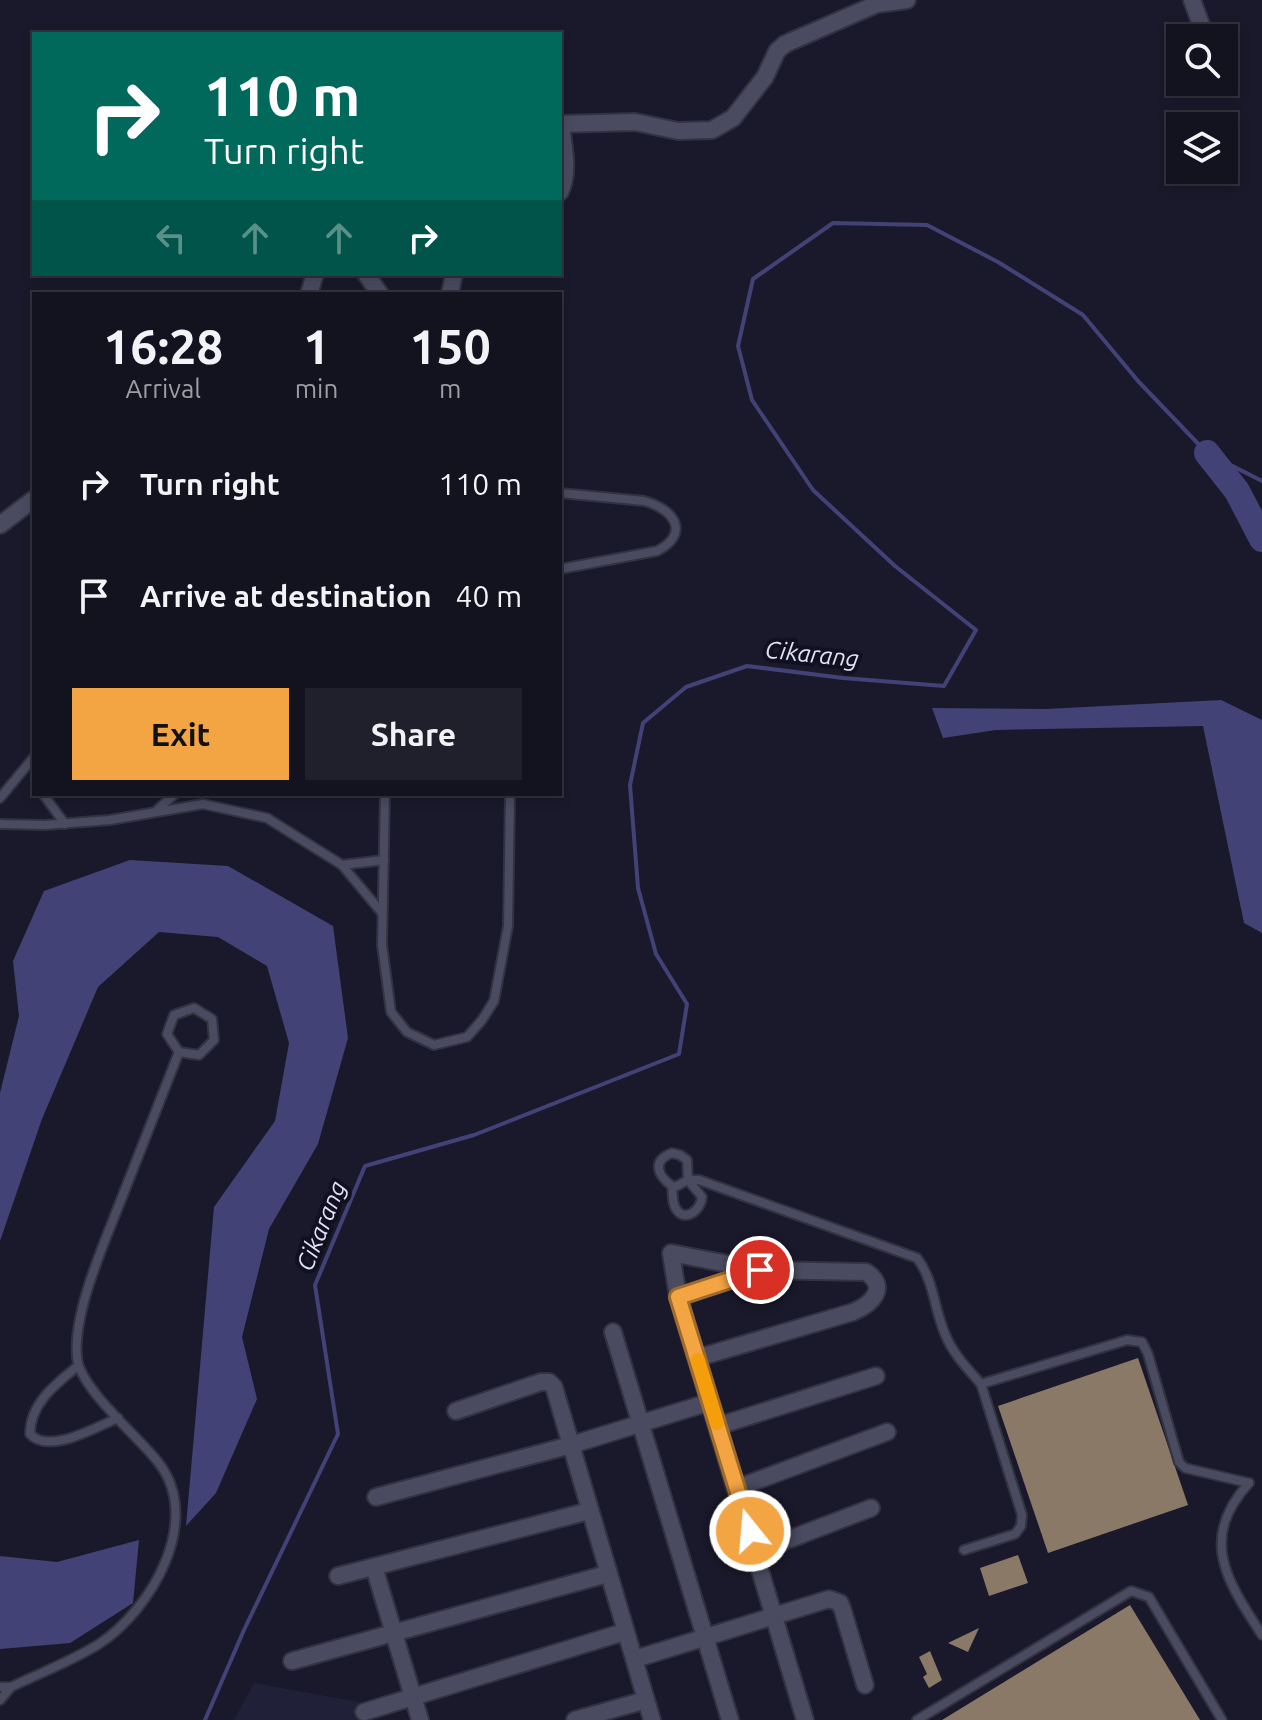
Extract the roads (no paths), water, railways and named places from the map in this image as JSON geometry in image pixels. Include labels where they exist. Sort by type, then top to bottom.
[{"type":"street","points":[[562,124],[635,122],[678,131],[712,130],[733,118],[765,77],[777,51],[785,44],[877,4],[907,0]]},
{"type":"street","points":[[1192,0],[1201,24]]},
{"type":"street","points":[[562,141],[565,167],[562,186]]},
{"type":"street","points":[[0,525],[32,501]]},
{"type":"street","points":[[697,1358],[853,1312],[866,1306],[878,1292],[874,1277],[866,1272],[760,1270],[671,1253],[678,1297],[805,1720]]},
{"type":"street","points":[[678,1297],[760,1270]]},
{"type":"street","points":[[613,1332],[730,1720]]},
{"type":"street","points":[[718,1426],[876,1376]]},
{"type":"street","points":[[456,1411],[541,1382],[549,1382],[554,1387],[652,1720]]},
{"type":"street","points":[[376,1497],[571,1445],[710,1402]]},
{"type":"street","points":[[737,1488],[887,1432]]},
{"type":"street","points":[[756,1552],[871,1508]]},
{"type":"street","points":[[338,1576],[589,1511]]},
{"type":"street","points":[[374,1567],[420,1720]]},
{"type":"street","points":[[292,1661],[607,1574]]},
{"type":"street","points":[[635,1659],[835,1599],[843,1611],[865,1685]]},
{"type":"street","points":[[364,1712],[624,1632]]},
{"type":"street","points":[[575,1720],[646,1700]]},
{"type":"lane","points":[[562,493],[657,505],[667,509],[674,520],[676,535],[670,544],[657,551],[562,569]]},
{"type":"lane","points":[[0,798],[31,760]]},
{"type":"lane","points":[[44,796],[65,824]]},
{"type":"lane","points":[[157,810],[173,796]]},
{"type":"lane","points":[[385,796],[382,945],[391,1012],[407,1032],[434,1045],[467,1037],[494,1001],[508,926],[510,796]]},
{"type":"lane","points":[[0,824],[110,820],[203,804],[267,818],[342,865],[382,914]]},
{"type":"lane","points":[[342,865],[384,860]]},
{"type":"lane","points":[[194,1008],[212,1019],[214,1040],[199,1055],[179,1052],[167,1034],[174,1015],[194,1008]]},
{"type":"lane","points":[[0,1700],[11,1687],[98,1644],[125,1623],[161,1572],[175,1536],[177,1515],[173,1491],[160,1464],[103,1402],[78,1366],[77,1334],[95,1267],[179,1052]]},
{"type":"lane","points":[[672,1153],[687,1160],[688,1180],[702,1197],[697,1212],[689,1215],[675,1207],[673,1188],[658,1173],[664,1156],[672,1153]]},
{"type":"lane","points":[[673,1188],[688,1180],[699,1180],[917,1258],[926,1270],[943,1331],[953,1351],[981,1384],[1022,1515],[1021,1526],[1015,1534],[964,1550]]},
{"type":"lane","points":[[981,1384],[1127,1340],[1142,1342],[1179,1462],[1190,1470],[1249,1483],[1234,1499],[1225,1520],[1221,1552],[1225,1573],[1262,1635]]},
{"type":"lane","points":[[78,1366],[43,1398],[30,1419],[30,1434],[36,1440],[47,1442],[70,1438],[118,1418]]},
{"type":"lane","points":[[917,1720],[1131,1591],[1149,1597],[1222,1720]]},
{"type":"lane","points":[[0,1687],[11,1687]]},
{"type":"waterway","name":"Cikarang","points":[[205,1720],[244,1630],[338,1434],[315,1285],[365,1166],[474,1135],[679,1054],[687,1004],[656,954],[638,888],[630,785],[643,723],[686,687],[747,666],[944,686],[976,630],[895,566],[813,490],[752,400],[738,346],[753,279],[833,223],[927,225],[998,262],[1083,315],[1138,381],[1207,453],[1262,481]]},
{"type":"waterway","points":[[1207,453],[1237,491],[1262,539]]}]
